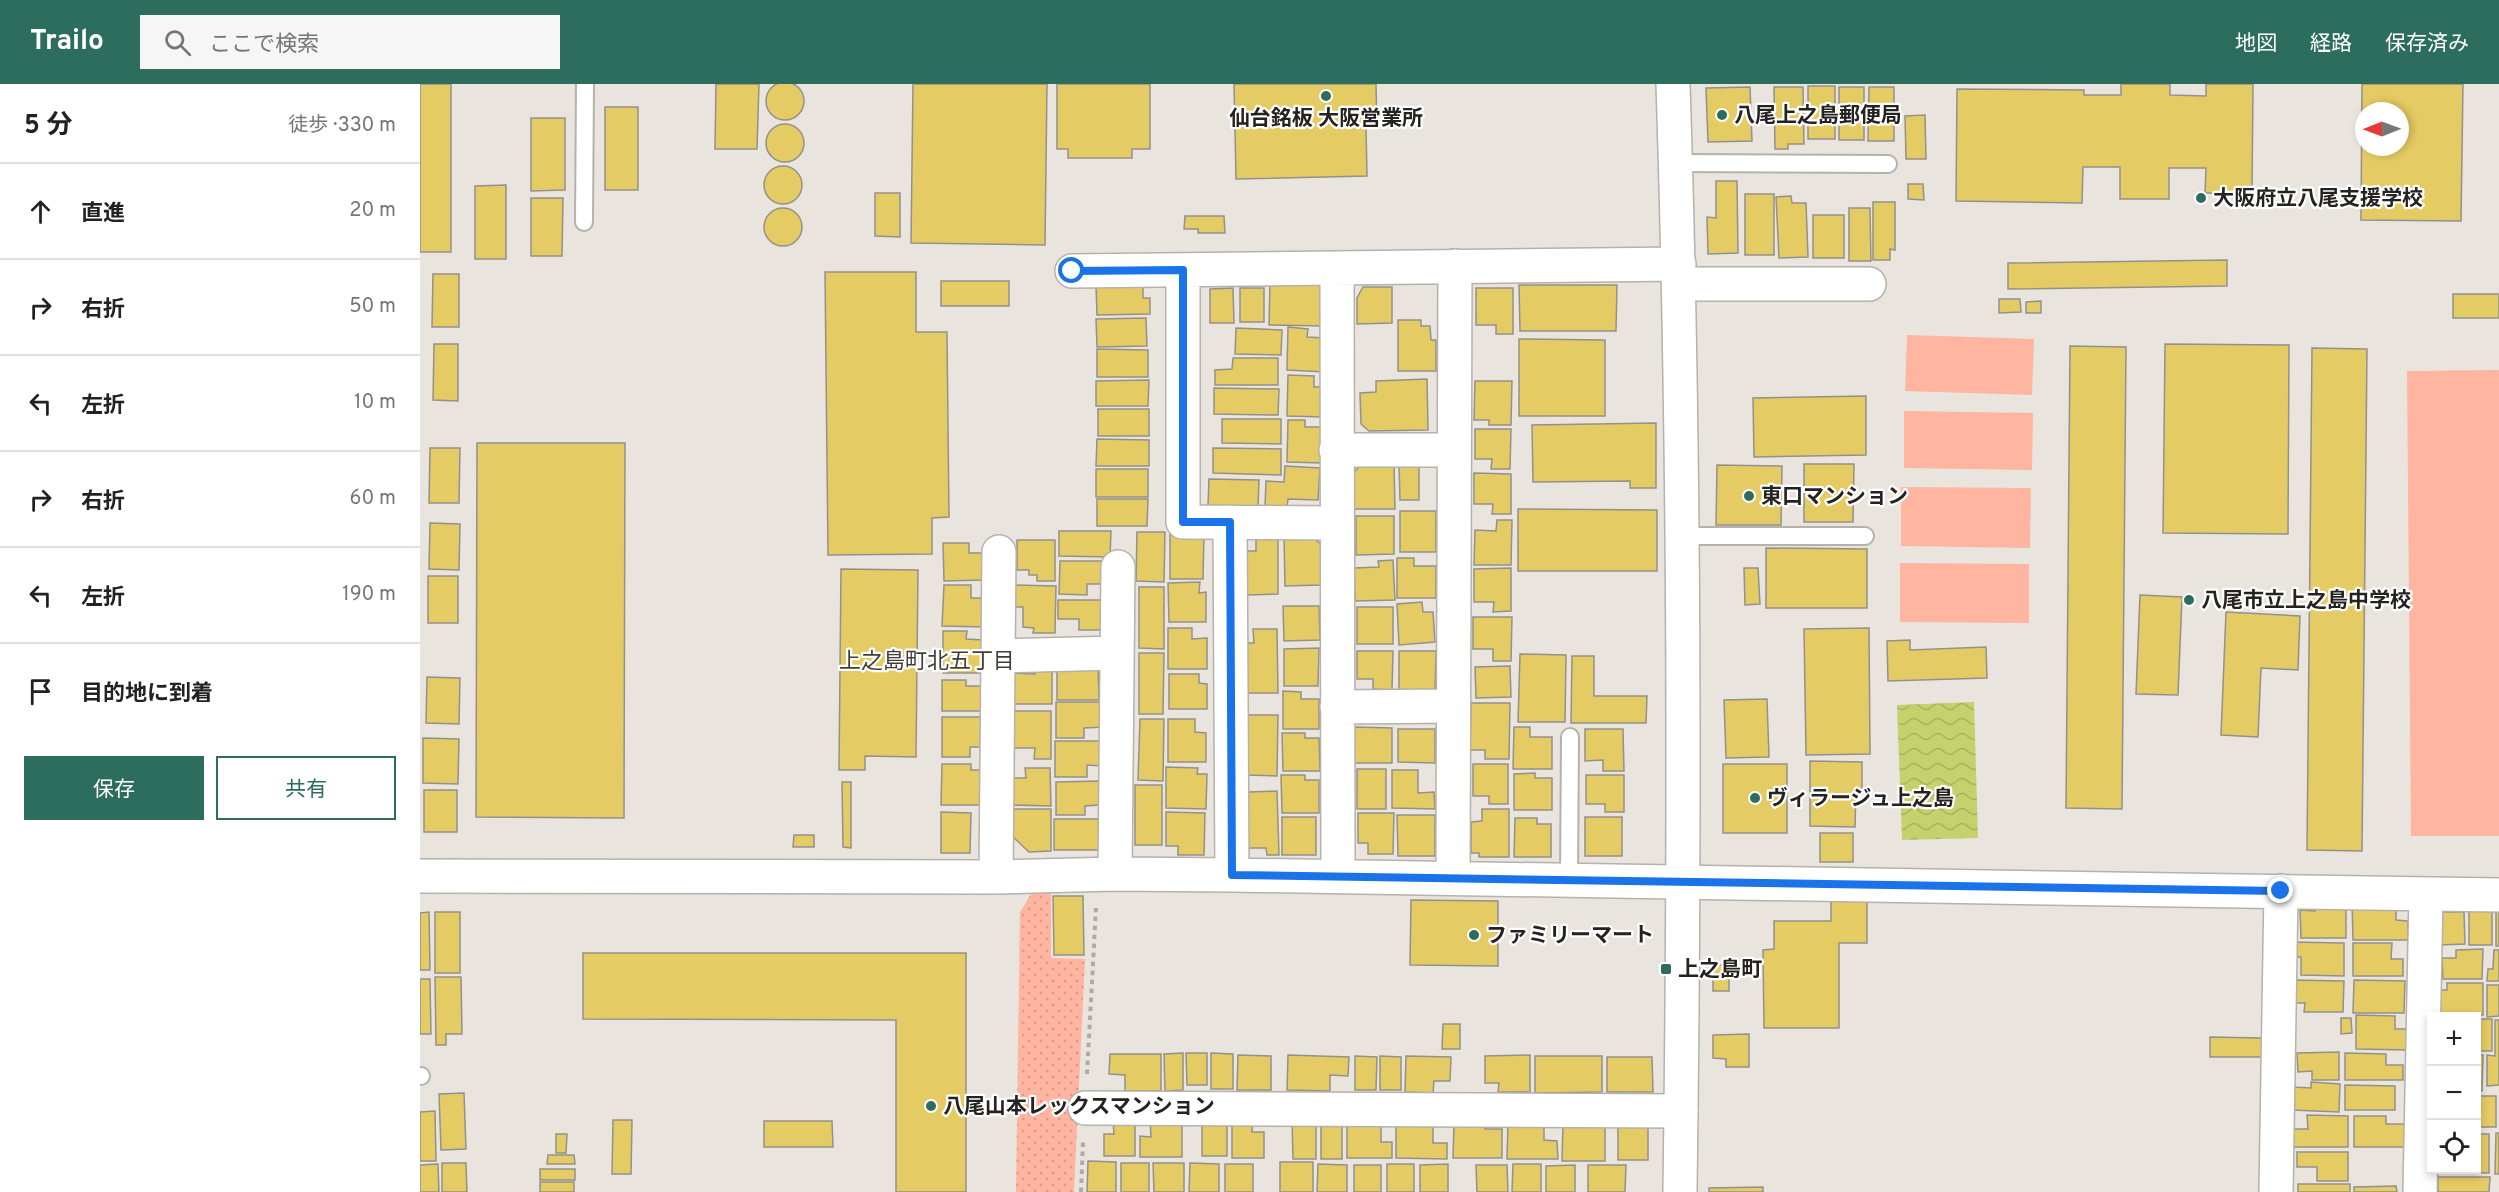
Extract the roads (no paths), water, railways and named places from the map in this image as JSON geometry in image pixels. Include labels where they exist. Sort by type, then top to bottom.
[{"type":"street","points":[[1673,84],[1679,274],[1685,881],[1680,1192]]},
{"type":"street","points":[[1454,877],[1452,706],[1455,266]]},
{"type":"street","points":[[1072,271],[1455,266],[1869,284]]},
{"type":"street","points":[[1337,268],[1338,876]]},
{"type":"street","points":[[1183,270],[1183,522],[1336,523]]},
{"type":"street","points":[[1336,450],[1453,450]]},
{"type":"street","points":[[1230,522],[1232,875]]},
{"type":"street","points":[[996,877],[999,552]]},
{"type":"street","points":[[1106,874],[1117,653],[1118,567]]},
{"type":"street","points":[[998,656],[1117,653]]},
{"type":"street","points":[[1337,706],[1452,706]]},
{"type":"street","points":[[420,876],[996,877],[1106,874],[1454,877],[2499,895]]},
{"type":"street","points":[[2276,1192],[2281,891]]},
{"type":"street","points":[[2420,1192],[2426,895]]},
{"type":"street","points":[[1085,1107],[1681,1111]]},
{"type":"lane","points":[[584,222],[585,84]]},
{"type":"lane","points":[[1676,163],[1888,164]]},
{"type":"lane","points":[[1682,536],[1865,536]]},
{"type":"lane","points":[[1569,879],[1570,737]]},
{"type":"water","points":[[1974,702],[1978,838],[1902,840],[1897,705]]},
{"type":"place","name":"仙台銘板 大阪営業所","points":[[1326,96]]},
{"type":"place","name":"八尾上之島郵便局","points":[[1722,115]]},
{"type":"place","name":"大阪府立八尾支援学校","points":[[2201,198]]},
{"type":"place","name":"東口マンション","points":[[1749,496]]},
{"type":"place","name":"八尾市立上之島中学校","points":[[2189,600]]},
{"type":"place","name":"ヴィラージュ上之島","points":[[1755,798]]},
{"type":"place","name":"ファミリーマート","points":[[1474,935]]},
{"type":"place","name":"上之島町","points":[[1666,969]]},
{"type":"place","name":"八尾山本レックスマンション","points":[[931,1106]]},
{"type":"district","name":"上之島町北五丁目","points":[[927,660]]}]
